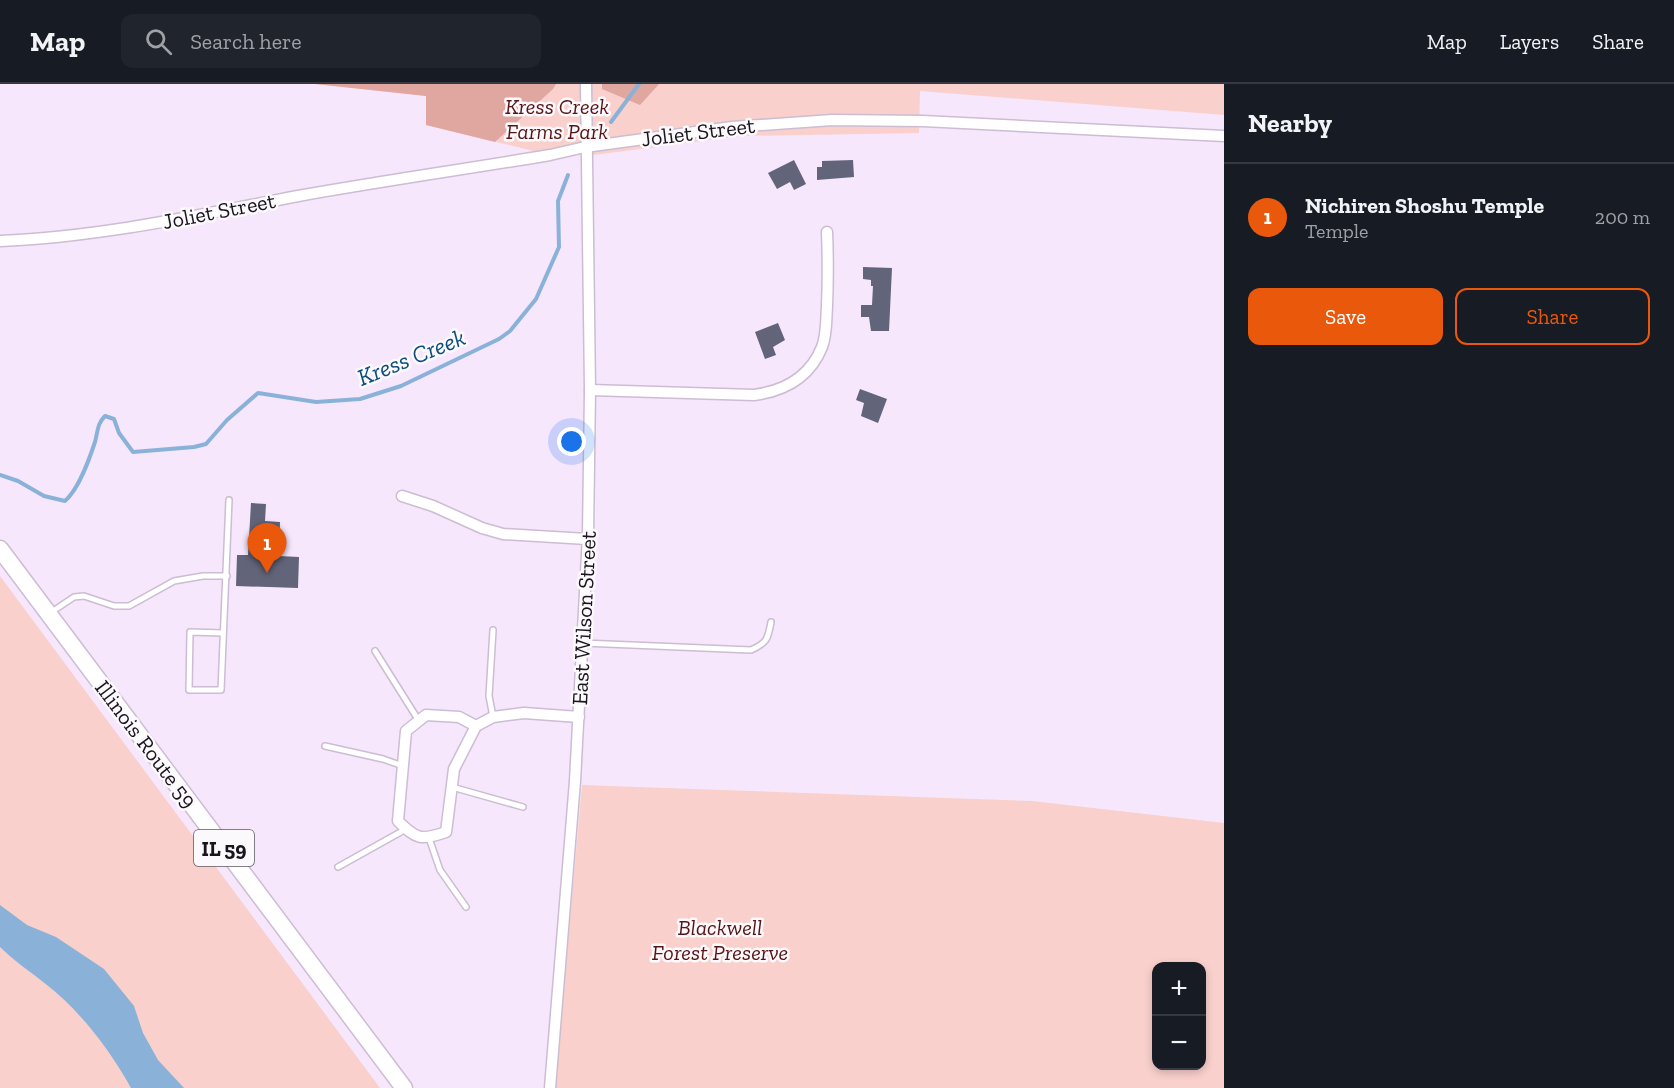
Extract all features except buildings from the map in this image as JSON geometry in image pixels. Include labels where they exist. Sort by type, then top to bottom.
[{"type":"main road","name":"Illinois Route 59","points":[[0,549],[401,1085]]},
{"type":"street","name":"East Wilson Street","points":[[550,1088],[579,717],[587,539],[590,390],[585,147],[586,84]]},
{"type":"street","name":"Joliet Street","points":[[0,241],[37,240],[120,230],[585,147],[732,127],[832,120],[946,122],[1224,136]]},
{"type":"street","points":[[590,390],[754,395],[777,391],[795,381],[814,363],[822,347],[825,334],[829,273],[828,232]]},
{"type":"street","points":[[402,496],[494,532],[520,537],[587,539]]},
{"type":"street","points":[[476,726],[459,717],[426,715],[406,731],[398,821],[412,835],[429,838],[446,832],[454,769],[476,726],[493,717],[524,713],[579,717]]},
{"type":"lane","points":[[223,633],[190,632],[189,690],[221,690],[229,500]]},
{"type":"lane","points":[[48,614],[74,597],[84,596],[114,606],[129,606],[174,581],[203,576],[227,576]]},
{"type":"lane","points":[[583,643],[751,650],[760,646],[768,638],[771,622]]},
{"type":"lane","points":[[493,630],[489,696],[493,717]]},
{"type":"lane","points":[[375,651],[419,721]]},
{"type":"lane","points":[[325,746],[383,759],[403,766]]},
{"type":"lane","points":[[452,787],[524,807]]},
{"type":"lane","points":[[338,867],[406,829]]},
{"type":"lane","points":[[429,838],[440,870],[466,907]]},
{"type":"green space","name":"Kress Creek Farms Park","points":[[315,84],[1224,84],[1224,115],[920,91],[919,133],[740,136],[594,155],[550,155],[426,125],[426,96]]},
{"type":"green space","points":[[0,576],[380,1088],[0,1088]]},
{"type":"green space","name":"Blackwell Forest Preserve","points":[[582,785],[1032,801],[1224,823],[1224,1088],[555,1088]]},
{"type":"shaded area","points":[[315,84],[556,84],[495,142],[426,125],[426,96]]},
{"type":"shaded area","points":[[602,84],[659,84],[640,105],[602,89]]},
{"type":"water","points":[[0,905],[27,925],[56,937],[104,969],[134,1006],[143,1033],[158,1060],[184,1088],[131,1088],[104,1046],[72,1007],[0,947]]},
{"type":"waterway","name":"Kress Creek","points":[[611,122],[639,84]]},
{"type":"waterway","name":"Kress Creek","points":[[0,475],[18,481],[44,496],[65,501],[83,474],[99,425],[105,416],[114,419],[119,433],[133,452],[194,447],[206,444],[227,420],[258,393],[316,402],[360,399],[401,386],[499,339],[510,331],[536,299],[559,247],[558,201],[568,175]]},
{"type":"place","name":"Nichiren Shoshu Temple","points":[[267,573]]}]
